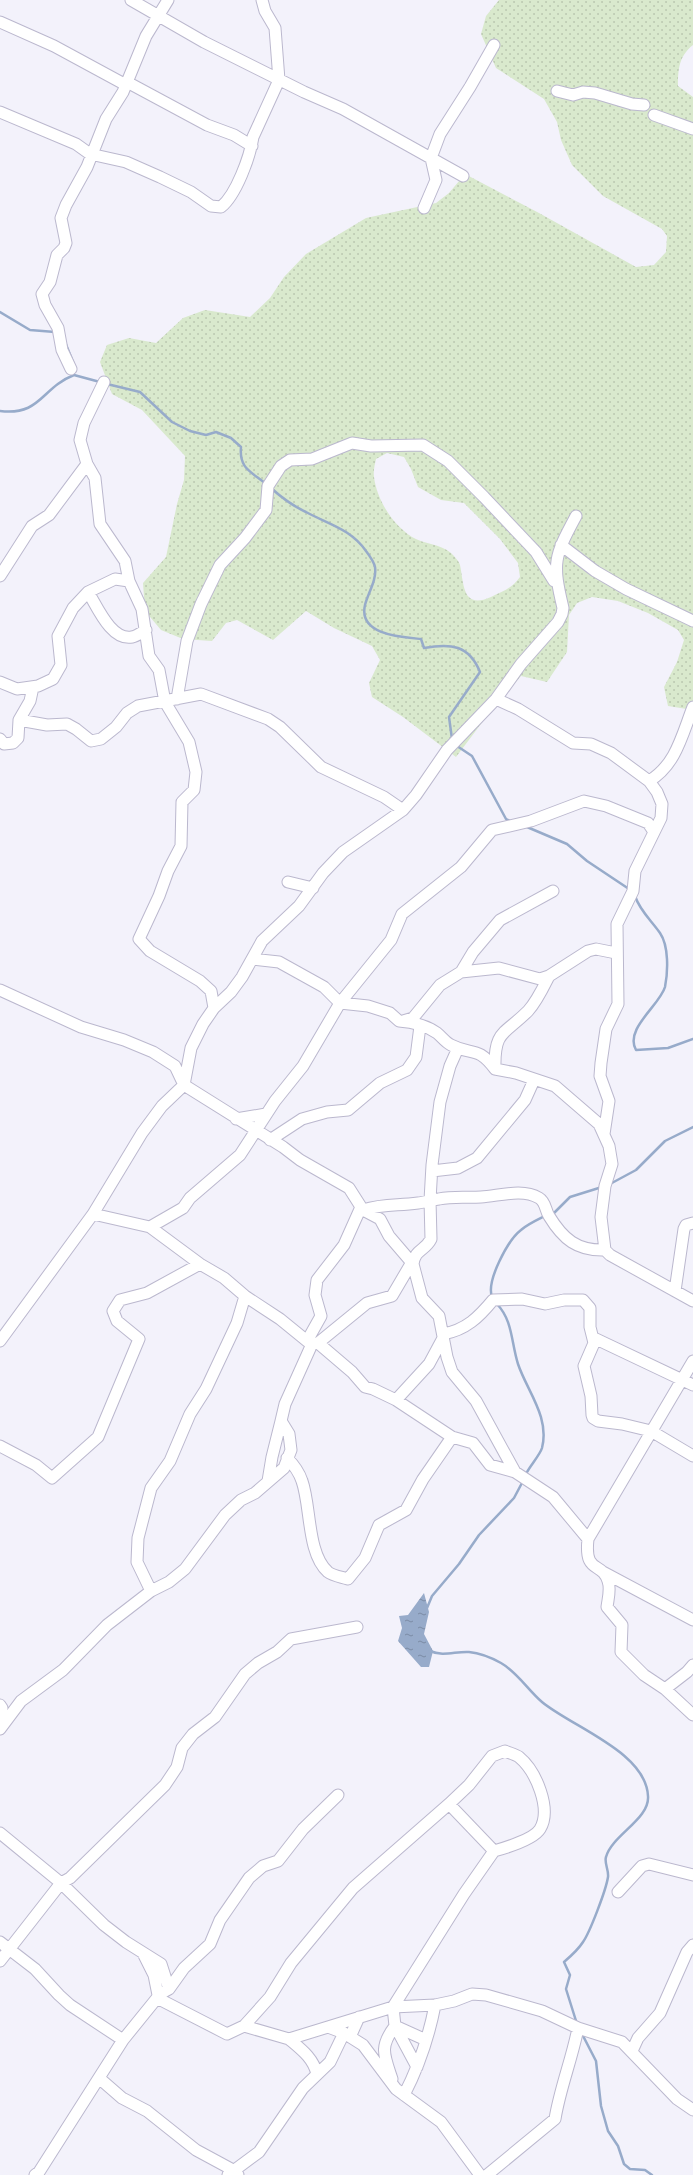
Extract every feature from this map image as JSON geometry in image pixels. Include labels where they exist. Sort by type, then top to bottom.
[{"type":"street","points":[[131,0],[158,14],[204,42],[343,110],[463,176]]},
{"type":"street","points":[[71,369],[62,350],[58,328],[45,305],[42,294],[50,282],[57,255],[64,248],[66,243],[61,218],[87,167],[90,154],[106,118],[127,84],[146,36],[158,14],[168,0]]},
{"type":"street","points":[[0,112],[76,144],[90,154],[126,162],[191,192],[218,208],[228,202],[233,193],[252,146],[253,137],[279,80],[275,28],[265,11],[262,0]]},
{"type":"street","points":[[0,22],[54,46],[207,125],[234,135],[252,146]]},
{"type":"street","points":[[424,208],[436,180],[431,158],[440,134],[494,45]]},
{"type":"street","points":[[557,91],[573,94],[583,92],[595,93],[632,104],[644,104]]},
{"type":"street","points":[[654,115],[693,129]]},
{"type":"street","points":[[104,382],[84,423],[80,440],[87,464],[96,478],[100,524],[125,561],[129,580],[142,609],[149,656],[158,670],[165,702],[189,742],[196,772],[194,790],[182,802],[181,846],[168,871],[159,896],[139,940],[150,951],[200,981],[211,990],[214,1008]]},
{"type":"street","points":[[177,699],[186,641],[201,604],[220,565],[266,510],[268,486],[281,466],[290,460],[312,459],[352,443],[371,446],[423,445],[448,461],[522,537],[545,564],[558,589]]},
{"type":"street","points":[[0,576],[32,526],[49,515],[87,464]]},
{"type":"street","points":[[0,1341],[93,1214],[142,1133],[162,1106],[184,1085],[191,1048],[203,1024],[214,1008],[231,992],[262,941],[299,906],[323,873],[343,852],[403,810],[416,795],[447,750],[496,699],[521,664],[558,622],[563,608],[558,589],[556,568],[557,555],[576,516]]},
{"type":"street","points":[[561,545],[595,571],[620,586],[693,621]]},
{"type":"street","points":[[0,682],[18,689],[33,687],[53,679],[61,665],[58,636],[72,608],[88,592],[115,579],[129,580]]},
{"type":"street","points":[[88,592],[109,628],[123,636],[132,637],[146,630]]},
{"type":"street","points":[[0,739],[4,744],[13,743],[18,738],[19,720],[30,701],[33,687]]},
{"type":"street","points":[[19,720],[47,725],[67,724],[91,741],[101,739],[116,727],[127,713],[138,706],[201,694],[268,719],[280,727],[321,767],[378,794],[403,810]]},
{"type":"street","points":[[496,699],[534,718],[567,740],[579,744],[591,744],[611,754],[649,780],[662,804],[661,818],[635,871],[633,891],[617,924],[616,954],[619,988],[618,1004],[606,1029],[600,1063],[600,1076],[609,1101],[605,1118],[604,1137]]},
{"type":"street","points":[[649,780],[659,775],[668,765],[693,708]]},
{"type":"street","points":[[150,1228],[183,1208],[199,1190],[240,1155],[266,1114],[303,1066],[340,1003],[391,940],[402,914],[461,867],[492,830],[531,821],[584,801],[606,806],[648,823],[654,832]]},
{"type":"street","points":[[288,882],[313,888]]},
{"type":"street","points":[[399,1021],[412,1018],[440,985],[460,972],[473,952],[500,920],[553,891]]},
{"type":"street","points":[[460,972],[499,968],[535,978],[549,976],[588,951],[596,949],[616,954]]},
{"type":"street","points":[[252,959],[280,962],[324,987],[340,1003],[368,1006],[390,1012],[399,1021],[412,1022],[430,1029],[446,1042],[458,1048],[472,1050],[485,1056],[495,1069],[516,1073],[560,1089],[598,1124],[609,1146],[612,1164],[605,1186],[601,1217],[605,1250],[610,1256],[693,1301]]},
{"type":"street","points":[[495,1069],[494,1051],[498,1038],[504,1030],[527,1011],[536,1000],[549,976]]},
{"type":"street","points":[[0,990],[81,1027],[124,1040],[154,1052],[175,1066],[184,1085],[300,1160],[350,1188],[362,1209],[380,1219],[389,1236],[412,1263],[422,1298],[439,1316],[452,1372],[476,1401],[515,1472]]},
{"type":"street","points":[[270,1140],[302,1119],[322,1113],[348,1110],[380,1083],[408,1070],[416,1057],[420,1026]]},
{"type":"street","points":[[312,1343],[367,1302],[392,1296],[412,1263],[415,1254],[428,1244],[431,1239],[430,1200],[440,1102],[450,1066],[458,1048]]},
{"type":"street","points":[[432,1171],[458,1168],[476,1158],[525,1100],[534,1080]]},
{"type":"street","points":[[236,1119],[266,1114]]},
{"type":"street","points":[[362,1209],[389,1204],[417,1203],[430,1200],[520,1194],[539,1198],[546,1205],[548,1215],[567,1239],[589,1250],[605,1250]]},
{"type":"street","points":[[268,1481],[272,1457],[286,1404],[312,1343],[321,1316],[315,1296],[317,1280],[344,1245],[362,1209]]},
{"type":"street","points":[[93,1214],[150,1228],[200,1264],[224,1278],[245,1296],[280,1319],[352,1372],[365,1387],[396,1400],[452,1437],[473,1443],[490,1465],[515,1472],[553,1497],[588,1539]]},
{"type":"street","points":[[675,1291],[684,1229],[686,1225],[693,1223]]},
{"type":"street","points":[[0,1446],[36,1465],[52,1478],[98,1437],[139,1339],[117,1321],[113,1310],[120,1300],[147,1293],[200,1264]]},
{"type":"street","points":[[151,1591],[137,1562],[138,1538],[151,1488],[170,1460],[190,1414],[206,1390],[237,1323],[245,1296]]},
{"type":"street","points":[[396,1400],[429,1364],[443,1336],[460,1330],[480,1315],[493,1300],[522,1299],[545,1304],[577,1298],[587,1303],[590,1308],[590,1327],[594,1338],[593,1348],[584,1366],[592,1396],[593,1418],[598,1421],[622,1424],[651,1431],[693,1456]]},
{"type":"street","points":[[594,1338],[693,1385]]},
{"type":"street","points":[[693,1361],[588,1539],[586,1554],[592,1566],[604,1574],[608,1582],[607,1607],[622,1625],[621,1652],[644,1675],[666,1689],[693,1715]]},
{"type":"street","points":[[0,1729],[21,1701],[63,1670],[107,1625],[151,1591],[169,1582],[184,1569],[225,1515],[241,1500],[255,1493],[284,1468],[291,1450],[289,1434],[281,1421]]},
{"type":"street","points":[[287,1458],[297,1469],[303,1482],[310,1525],[319,1561],[329,1573],[348,1579],[365,1558],[379,1525],[406,1510],[423,1479],[452,1437]]},
{"type":"street","points":[[592,1566],[693,1620]]},
{"type":"street","points":[[0,1961],[61,1883],[70,1878],[166,1785],[176,1767],[182,1748],[193,1734],[214,1717],[246,1672],[277,1652],[291,1639],[357,1627]]},
{"type":"street","points":[[666,1689],[687,1672],[693,1664]]},
{"type":"street","points":[[0,1705],[0,1718]]},
{"type":"street","points":[[157,1997],[227,2034],[244,2026],[270,1997],[291,1962],[353,1888],[449,1804],[469,1785],[492,1756],[505,1751],[519,1757],[537,1782],[545,1814],[539,1830],[512,1846],[494,1851],[464,1894],[393,2007],[395,2026],[417,2067]]},
{"type":"street","points":[[35,2175],[39,2172],[123,2040],[157,1997],[169,1989],[184,1968],[210,1944],[220,1920],[249,1878],[263,1866],[278,1861],[303,1829],[338,1795]]},
{"type":"street","points":[[449,1804],[494,1851]]},
{"type":"street","points":[[0,1833],[61,1883],[104,1925],[161,1964],[169,1989]]},
{"type":"street","points":[[618,1892],[642,1866],[649,1864],[693,1876]]},
{"type":"street","points":[[0,1942],[35,1969],[70,2005],[123,2040]]},
{"type":"street","points":[[632,2051],[638,2038],[660,2013],[691,1951]]},
{"type":"street","points":[[143,1953],[154,1974],[157,1997]]},
{"type":"street","points":[[289,2039],[393,2007],[435,2005],[454,2001],[472,1994],[486,1995],[542,2012],[578,2028],[622,2042],[677,2099],[693,2110]]},
{"type":"street","points":[[400,2092],[417,2067],[435,2005]]},
{"type":"street","points":[[344,2033],[350,2038],[359,2017]]},
{"type":"street","points":[[244,2026],[289,2039],[306,2053],[314,2064],[317,2074]]},
{"type":"street","points":[[395,2026],[426,2040]]},
{"type":"street","points":[[395,2026],[384,2042],[383,2050],[400,2092]]},
{"type":"street","points":[[328,2027],[344,2033],[363,2045],[400,2092],[441,2122],[480,2175]]},
{"type":"street","points":[[487,2175],[555,2119],[558,2100],[573,2054],[578,2028]]},
{"type":"street","points":[[99,2078],[122,2098],[147,2111],[196,2150],[233,2173],[259,2152],[302,2088],[330,2062],[344,2033]]},
{"type":"green space","points":[[499,0],[693,0],[693,45],[688,49],[680,63],[678,86],[693,97],[693,710],[668,706],[664,687],[677,662],[684,640],[678,630],[648,613],[618,601],[592,597],[577,603],[569,615],[567,652],[547,682],[521,676],[487,716],[456,757],[403,717],[372,697],[369,683],[380,660],[372,646],[334,628],[306,611],[273,640],[237,620],[226,623],[212,641],[183,639],[161,630],[145,611],[143,583],[166,557],[177,504],[184,480],[185,456],[142,410],[112,394],[100,362],[107,345],[129,338],[156,343],[183,318],[205,310],[250,317],[270,298],[284,277],[306,254],[366,218],[436,203],[449,193],[465,174],[636,267],[654,265],[666,252],[667,236],[662,229],[603,196],[572,165],[561,140],[557,122],[544,99],[496,68],[481,34],[486,16]],"holes":[[[387,453],[404,457],[411,469],[418,487],[441,500],[464,503],[500,539],[518,563],[520,577],[511,587],[482,600],[474,600],[470,598],[464,587],[459,563],[451,553],[447,550],[412,537],[392,518],[378,494],[374,477],[376,459]]]},
{"type":"water","points":[[424,1593],[429,1612],[424,1634],[433,1651],[429,1667],[421,1667],[398,1641],[402,1628],[399,1616],[408,1615]]},
{"type":"waterway","points":[[0,312],[30,330],[55,332]]},
{"type":"waterway","points":[[65,342],[73,362]]},
{"type":"waterway","points":[[0,411],[14,411],[33,405],[63,380],[74,375],[100,382]]},
{"type":"waterway","points":[[107,384],[140,392],[172,422],[190,431],[206,435],[216,432],[231,438],[241,447],[244,465],[266,484]]},
{"type":"waterway","points":[[271,488],[297,507],[346,532],[353,537],[367,553],[375,567],[374,582],[365,605],[365,615],[368,623],[374,628],[383,632],[403,637],[421,639],[424,648],[434,646],[451,646],[458,648],[465,651],[476,663],[480,672],[449,717],[452,739]]},
{"type":"waterway","points":[[457,746],[472,756],[506,819],[512,822]]},
{"type":"waterway","points":[[527,827],[567,844],[587,861],[629,889]]},
{"type":"waterway","points":[[635,896],[643,911],[663,938],[667,967],[665,987],[662,994],[644,1017],[635,1034],[634,1042],[636,1050],[668,1048],[693,1039]]},
{"type":"waterway","points":[[610,1184],[636,1170],[665,1141],[693,1127]]},
{"type":"waterway","points":[[552,1215],[570,1197],[602,1187]]},
{"type":"waterway","points":[[492,1297],[492,1281],[495,1271],[510,1242],[524,1228],[545,1216]]},
{"type":"waterway","points":[[497,1304],[506,1317],[518,1364],[536,1404],[543,1426],[544,1437],[542,1448],[526,1474]]},
{"type":"waterway","points":[[427,1608],[432,1596],[459,1564],[479,1535],[514,1498],[523,1481]]},
{"type":"waterway","points":[[430,1651],[440,1654],[464,1652],[473,1653],[494,1659],[501,1663],[512,1671],[542,1702],[606,1742],[621,1754],[635,1766],[644,1780],[648,1796],[647,1804],[637,1820],[615,1841],[610,1849],[606,1857],[608,1874],[607,1883],[601,1901],[586,1937],[574,1953],[564,1962],[570,1975],[566,1989],[577,2024]]},
{"type":"waterway","points":[[581,2032],[596,2061],[601,2106],[608,2131],[618,2146],[624,2164],[630,2169],[645,2170],[652,2175]]}]
